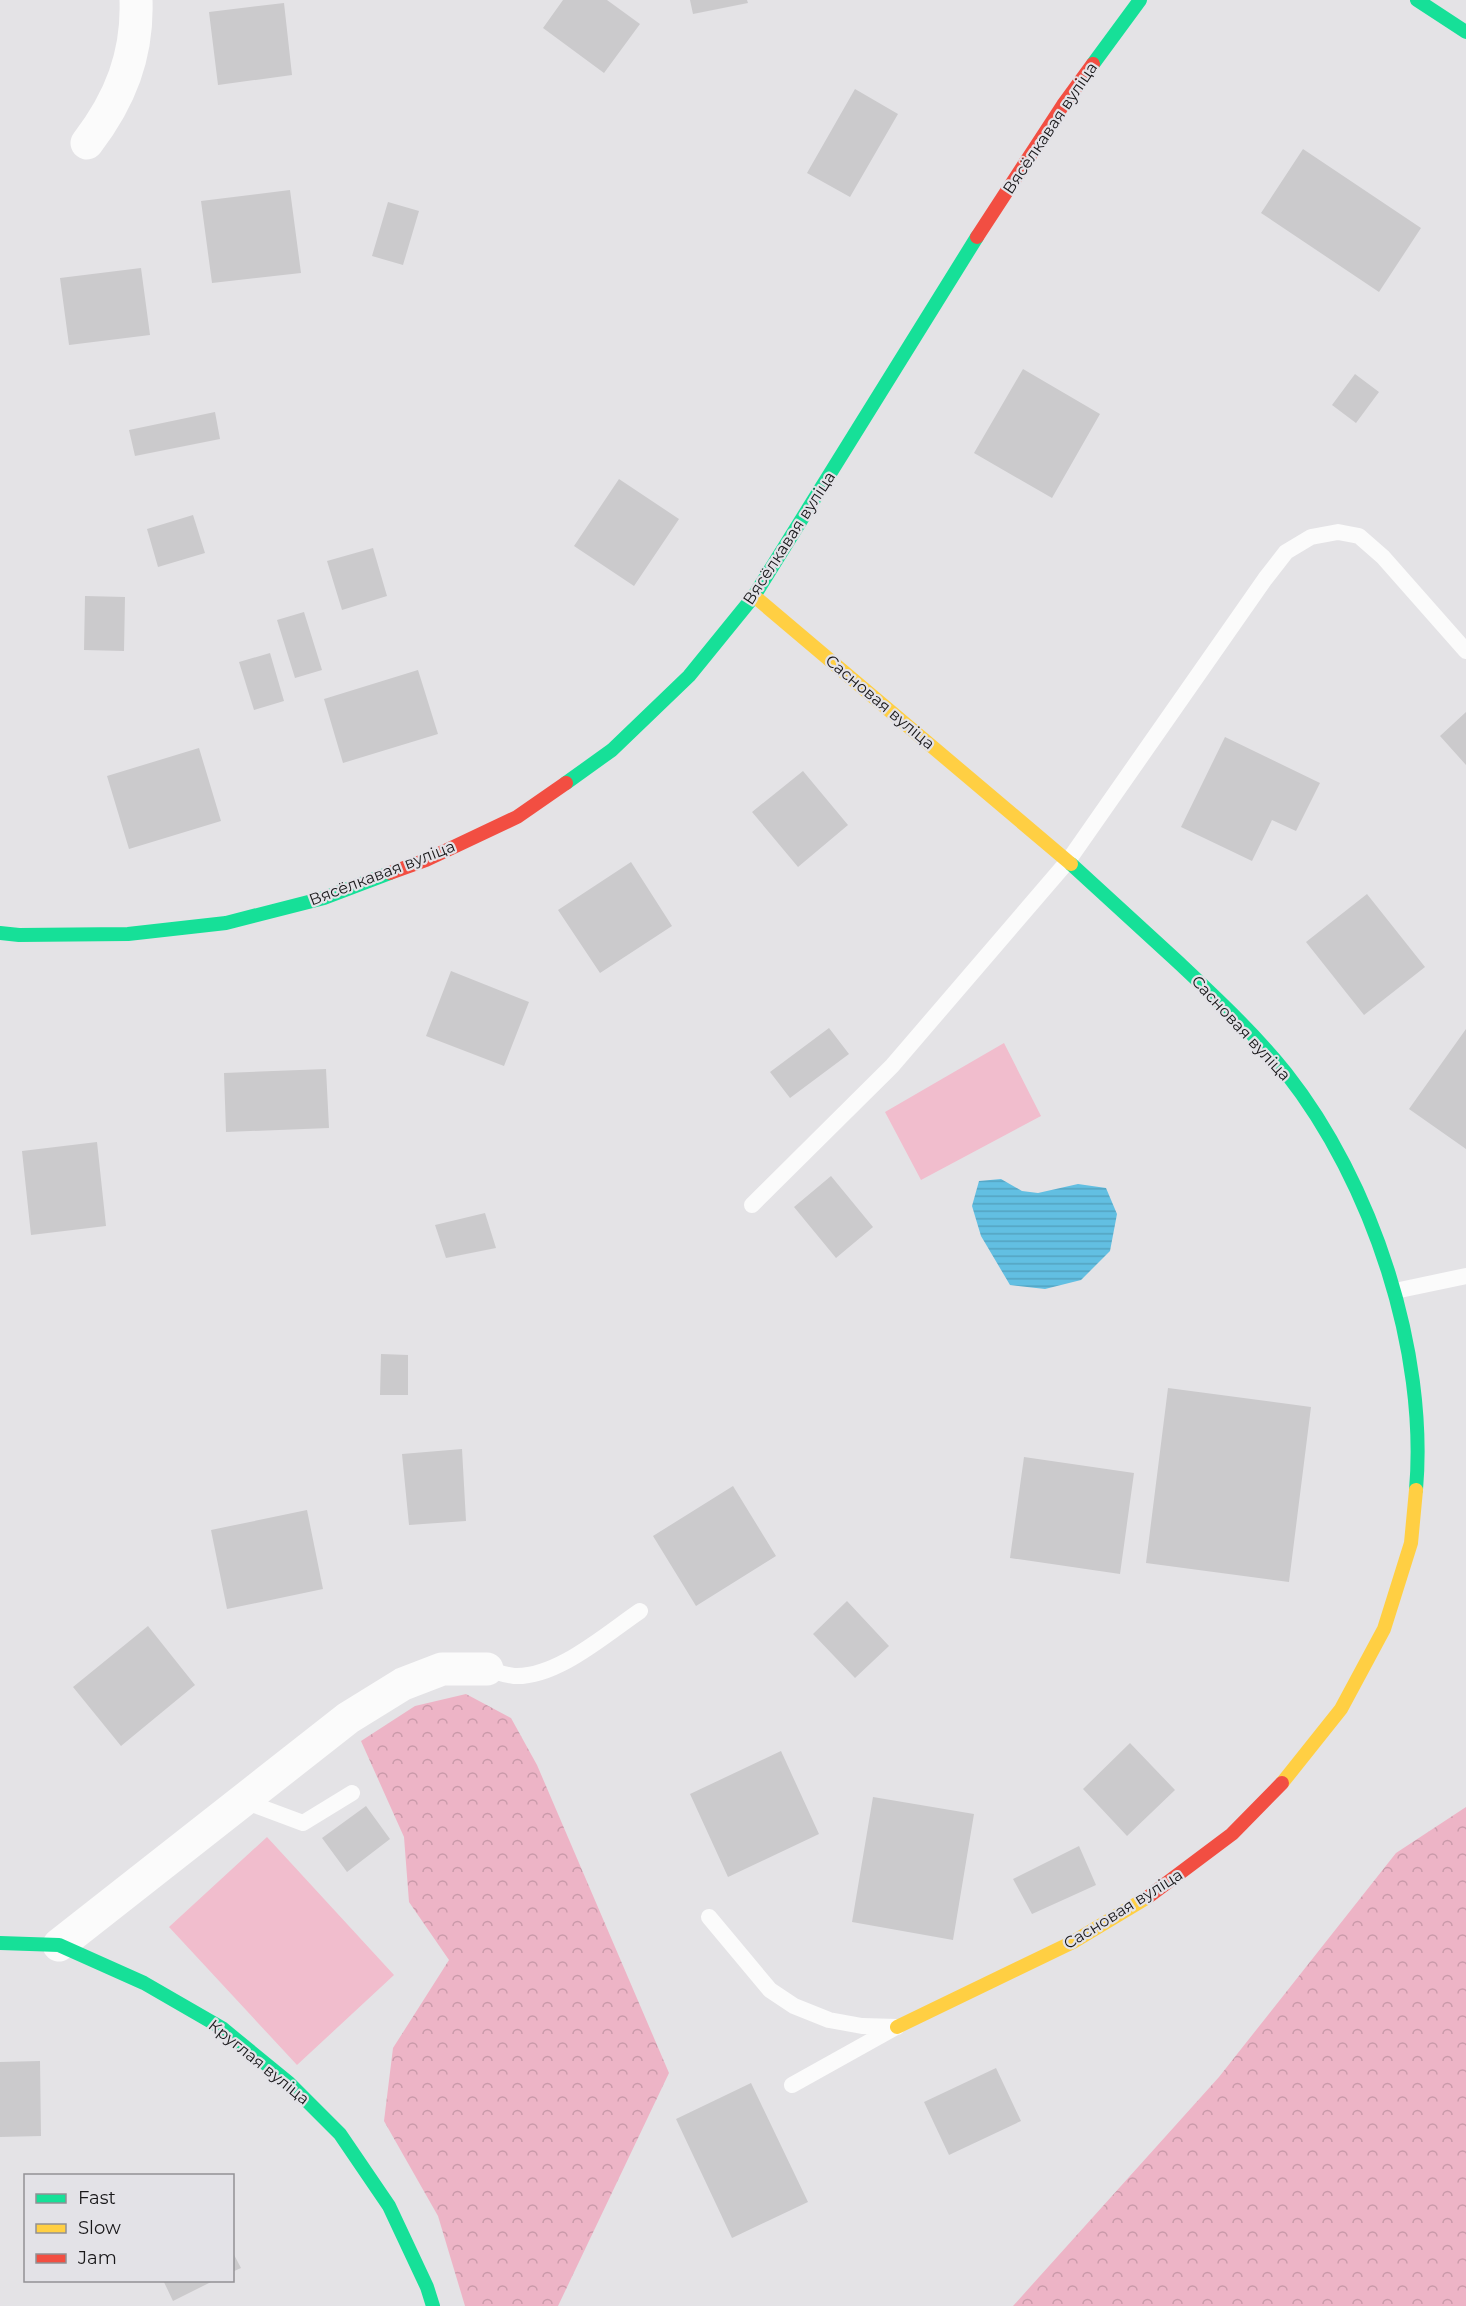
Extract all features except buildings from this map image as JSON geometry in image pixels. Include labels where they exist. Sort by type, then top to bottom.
[{"type":"street","points":[[87,143],[106,118],[121,88],[132,49],[136,0]]},
{"type":"street","name":"Вясёлкавая вуліца","points":[[0,933],[128,934],[226,923],[324,898],[426,860],[517,817],[612,750],[689,676],[754,596],[990,216],[1064,105],[1140,0]]},
{"type":"street","points":[[1417,0],[1466,32]]},
{"type":"street","name":"Сасновая вуліца","points":[[754,596],[1068,861],[1224,1005],[1286,1073],[1332,1141],[1366,1212],[1395,1291],[1413,1374],[1418,1466],[1411,1543],[1384,1629],[1341,1709],[1288,1777],[1232,1834],[1160,1890],[1073,1942],[897,2026]]},
{"type":"street","points":[[58,1945],[348,1718],[403,1684],[442,1669],[487,1669]]},
{"type":"street","name":"Круглая вуліца","points":[[0,1944],[58,1945],[144,1983],[222,2028],[289,2083],[340,2134],[389,2206],[427,2287],[433,2306]]},
{"type":"lane","points":[[752,1205],[892,1066],[1068,861],[1286,552],[1311,537],[1338,532],[1359,536],[1383,557],[1466,651]]},
{"type":"lane","points":[[1395,1291],[1466,1275]]},
{"type":"lane","points":[[487,1669],[512,1676],[531,1674],[563,1663],[640,1611]]},
{"type":"lane","points":[[244,1801],[303,1823],[352,1793]]},
{"type":"lane","points":[[709,1917],[770,1990],[794,2006],[830,2020],[862,2026],[897,2026]]},
{"type":"lane","points":[[792,2085],[897,2026]]},
{"type":"green space","points":[[466,1694],[511,1718],[537,1765],[669,2073],[558,2306],[465,2306],[438,2216],[384,2121],[393,2048],[449,1960],[409,1902],[404,1837],[361,1741],[415,1706]]},
{"type":"green space","points":[[1466,1807],[1466,2306],[1013,2306],[1219,2077],[1396,1853]]},
{"type":"shaded area","points":[[1004,1043],[1041,1116],[921,1180],[885,1112]]},
{"type":"shaded area","points":[[267,1837],[394,1975],[297,2065],[169,1927]]},
{"type":"water","points":[[1001,1179],[1022,1191],[1038,1193],[1078,1184],[1106,1188],[1117,1214],[1110,1251],[1081,1280],[1045,1289],[1010,1285],[981,1236],[972,1206],[979,1181]]},
{"type":"traffic: fast","points":[[1093,64],[1140,0]]},
{"type":"traffic: fast","points":[[1417,0],[1466,32]]},
{"type":"traffic: fast","points":[[566,783],[612,750],[689,676],[754,596],[977,237]]},
{"type":"traffic: fast","points":[[1071,864],[1192,975],[1261,1044],[1286,1073],[1317,1117],[1344,1165],[1368,1216],[1388,1270],[1403,1326],[1413,1382],[1417,1437],[1416,1490]]},
{"type":"traffic: fast","points":[[0,933],[19,935],[128,934],[226,923],[324,898],[390,873]]},
{"type":"traffic: fast","points":[[0,1943],[59,1945],[144,1983],[222,2028],[289,2083],[340,2134],[389,2206],[427,2287],[433,2306]]},
{"type":"traffic: slow","points":[[754,596],[1071,864]]},
{"type":"traffic: slow","points":[[1282,1783],[1341,1709],[1384,1629],[1411,1543],[1416,1490]]},
{"type":"traffic: slow","points":[[897,2027],[1073,1942],[1148,1897]]},
{"type":"traffic: jam","points":[[977,237],[1063,105],[1093,64]]},
{"type":"traffic: jam","points":[[390,873],[426,860],[517,817],[566,783]]},
{"type":"traffic: jam","points":[[1148,1897],[1232,1834],[1282,1783]]}]
